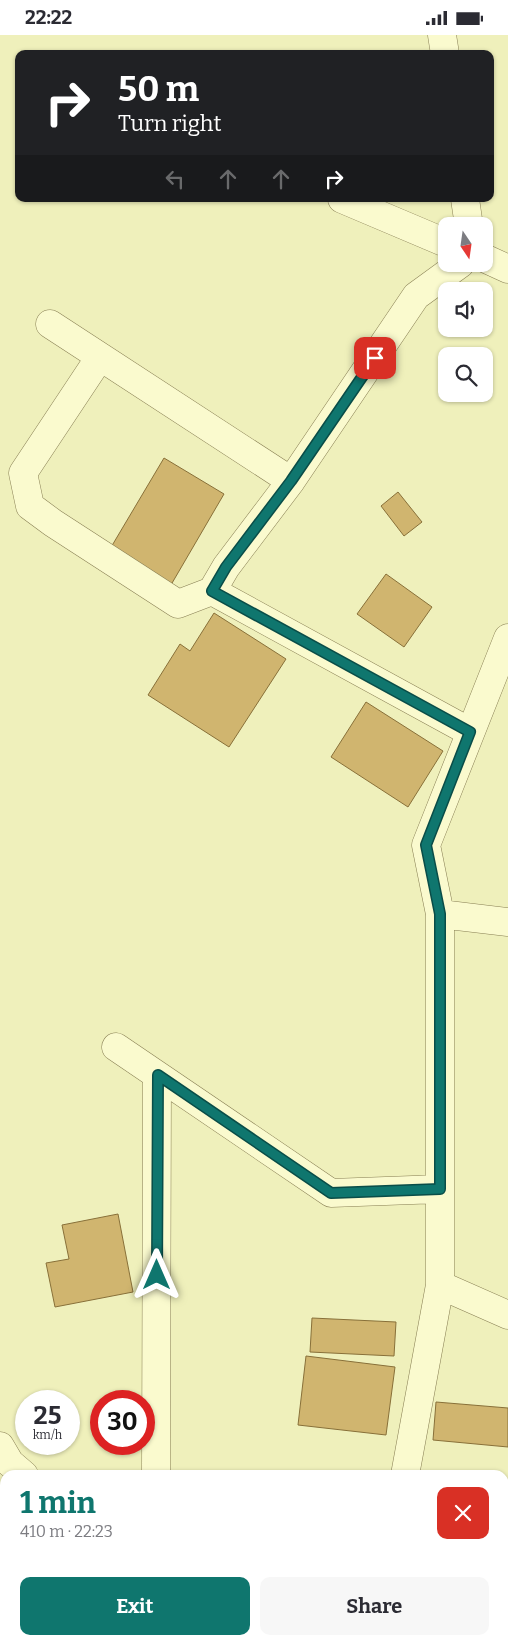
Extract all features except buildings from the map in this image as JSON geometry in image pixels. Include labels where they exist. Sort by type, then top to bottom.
[{"type":"street","points":[[442,35],[444,50]]},
{"type":"street","points":[[349,202],[438,240]]},
{"type":"street","points":[[465,202],[468,217]]},
{"type":"street","points":[[493,263],[508,269]]},
{"type":"street","points":[[100,357],[23,473],[30,506],[178,604],[212,591],[226,567],[291,481],[416,296],[448,273]]},
{"type":"street","points":[[50,324],[291,481]]},
{"type":"street","points":[[212,591],[470,732]]},
{"type":"street","points":[[406,1470],[440,1285],[440,914],[426,845],[508,638]]},
{"type":"street","points":[[440,914],[508,922]]},
{"type":"street","points":[[116,1047],[331,1193],[440,1189]]},
{"type":"street","points":[[156,1470],[158,1075]]},
{"type":"street","points":[[440,1285],[508,1315]]},
{"type":"route","points":[[157,1275],[158,1075],[331,1193],[440,1189],[440,914],[426,845],[470,732],[212,591],[226,567],[291,481],[375,358]]}]
